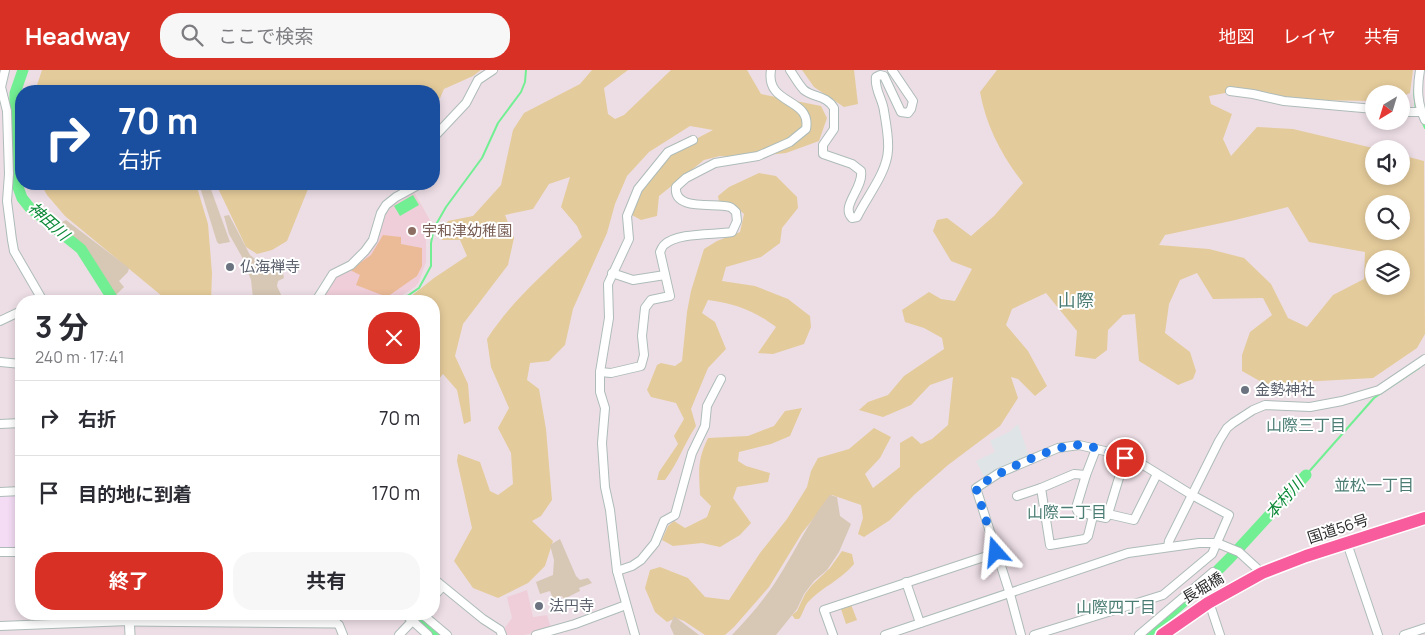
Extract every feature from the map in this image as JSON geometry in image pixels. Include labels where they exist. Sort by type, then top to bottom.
[{"type":"highway","name":"国道56号","points":[[1262,573],[1286,563],[1425,518]]},
{"type":"highway","name":"長堀橋","points":[[1162,635],[1208,603],[1262,573]]},
{"type":"street","points":[[5,70],[1,87],[6,111],[9,174],[7,201],[12,240],[14,251],[39,295]]},
{"type":"street","points":[[440,131],[466,103],[478,80],[493,70]]},
{"type":"street","points":[[600,372],[611,373],[641,366],[644,355],[642,336],[645,308],[651,300],[670,296],[660,252],[664,245],[675,239],[701,234],[732,232],[737,221],[736,212],[730,207],[689,204],[680,200],[677,196],[676,187],[686,178],[715,163],[758,156],[790,142],[806,129],[808,122],[805,114],[773,90],[769,80],[771,70]]},
{"type":"street","points":[[790,70],[804,90],[814,96],[823,97],[834,108],[834,129],[823,145],[823,154],[852,164],[861,171],[860,184],[849,204],[849,215],[852,218],[857,217],[864,202],[879,180],[888,151],[883,106],[875,82],[876,78],[880,75],[884,76],[901,112],[908,112],[911,109],[913,101],[892,70]]},
{"type":"street","points":[[1420,70],[1417,98],[1418,112],[1425,120]]},
{"type":"street","points":[[1230,91],[1284,102],[1365,108]]},
{"type":"street","points":[[1410,112],[1418,112]]},
{"type":"street","points":[[635,635],[617,571],[610,510],[605,487],[602,443],[605,408],[600,392],[600,372],[609,318],[608,284],[629,239],[627,216],[638,189],[668,152],[693,140]]},
{"type":"street","points":[[320,295],[333,274],[351,265],[366,251],[373,240],[381,213],[386,205],[409,190]]},
{"type":"street","points":[[612,273],[633,280],[665,275]]},
{"type":"street","points":[[0,322],[15,314]]},
{"type":"street","points":[[1168,547],[1169,541],[1227,428],[1253,410],[1265,405],[1310,407],[1342,402],[1378,390],[1425,359]]},
{"type":"street","points":[[0,362],[15,363]]},
{"type":"street","points":[[617,571],[632,566],[641,560],[655,543],[664,521],[675,515],[692,453],[706,426],[707,406],[720,380]]},
{"type":"street","points":[[0,424],[15,423]]},
{"type":"street","points":[[1021,635],[976,488],[999,473],[1058,448],[1079,445],[1125,458],[1144,466],[1192,496],[1229,515],[1212,554],[1163,595],[1034,635]]},
{"type":"street","points":[[1096,449],[1076,508],[1078,512],[1106,518],[1125,458]]},
{"type":"street","points":[[1017,496],[1074,474],[1086,475]]},
{"type":"street","points":[[1108,514],[1134,520],[1156,474]]},
{"type":"street","points":[[1041,488],[1050,545],[1084,539],[1088,536],[1093,516]]},
{"type":"street","points":[[0,492],[15,491]]},
{"type":"street","points":[[885,635],[1128,554],[1168,547],[1217,543],[1237,551],[1262,573]]},
{"type":"street","points":[[1347,543],[1378,635]]},
{"type":"street","points":[[0,552],[15,552]]},
{"type":"street","points":[[833,635],[824,610],[996,552]]},
{"type":"street","points":[[1140,635],[1213,572]]},
{"type":"street","points":[[906,582],[920,624]]},
{"type":"street","points":[[440,589],[442,587],[500,630],[502,635]]},
{"type":"street","points":[[1208,603],[1220,635]]},
{"type":"street","points":[[536,635],[557,632],[626,605]]},
{"type":"street","points":[[0,626],[97,620]]},
{"type":"street","points":[[129,620],[130,635]]},
{"type":"street","points":[[318,620],[336,623],[343,635]]},
{"type":"street","points":[[399,635],[413,620]]},
{"type":"street","points":[[419,620],[428,635]]},
{"type":"street","points":[[423,620],[447,635]]},
{"type":"street","points":[[1404,635],[1425,628]]},
{"type":"shaded area","points":[[42,70],[481,70],[473,76],[444,89],[440,98],[440,85],[37,85]]},
{"type":"shaded area","points":[[592,70],[628,70],[604,88],[608,114],[615,119],[624,115],[671,70],[747,70],[761,94],[821,106],[827,118],[819,141],[786,153],[747,157],[720,156],[704,160],[659,196],[657,216],[641,220],[632,215],[639,193],[671,152],[713,130],[690,126],[649,152],[627,176],[615,204],[607,233],[573,309],[565,345],[549,361],[530,363],[527,380],[539,389],[546,429],[552,500],[541,516],[532,521],[553,541],[545,566],[528,583],[498,598],[473,588],[454,561],[472,528],[457,461],[458,454],[480,462],[490,491],[498,495],[513,484],[511,453],[498,428],[509,408],[491,367],[487,339],[519,298],[582,237],[577,226],[561,207],[570,177],[549,184],[533,209],[505,215],[514,238],[508,265],[463,324],[455,356],[468,384],[471,421],[464,424],[457,390],[443,374],[440,378],[440,295],[413,295],[467,256],[460,240],[442,240],[443,230],[448,221],[473,216],[501,185],[513,130],[524,113],[580,84]]},
{"type":"shaded area","points":[[802,70],[854,70],[858,104],[844,107],[814,87]]},
{"type":"shaded area","points":[[997,70],[1413,70],[1410,93],[1410,85],[1365,85],[1365,101],[1306,100],[1236,91],[1209,96],[1211,104],[1232,114],[1223,139],[1231,156],[1257,127],[1293,129],[1365,146],[1365,185],[1410,185],[1410,157],[1424,161],[1425,334],[1417,348],[1373,378],[1265,384],[1242,371],[1242,355],[1250,332],[1272,315],[1263,298],[1213,299],[1197,273],[1180,280],[1169,304],[1165,333],[1190,352],[1196,371],[1193,379],[1178,385],[1139,361],[1135,314],[1123,315],[1108,330],[1107,350],[1095,359],[1075,356],[1077,331],[1046,293],[1012,309],[1006,325],[1028,351],[1047,386],[1035,396],[1018,379],[1011,377],[1018,398],[1000,426],[948,465],[914,495],[890,520],[864,537],[858,534],[863,518],[861,505],[832,495],[802,533],[769,587],[725,635],[705,635],[676,618],[667,622],[655,612],[645,588],[650,570],[660,567],[688,578],[705,597],[729,600],[760,553],[787,519],[807,487],[811,471],[818,458],[849,449],[874,428],[891,437],[880,458],[865,474],[873,488],[900,467],[900,443],[912,436],[921,444],[932,439],[948,425],[953,377],[930,385],[911,405],[883,417],[859,410],[868,402],[888,395],[904,376],[944,349],[942,338],[924,328],[905,322],[902,310],[929,292],[941,299],[955,301],[972,269],[951,261],[933,231],[937,220],[947,218],[971,236],[994,216],[1023,183],[1008,162],[996,140],[980,92]],"holes":[[[1288,207],[1309,242],[1365,252],[1364,279],[1333,295],[1307,327],[1288,318],[1271,284],[1244,258],[1209,249],[1159,245],[1165,235]]]},
{"type":"shaded area","points":[[759,173],[776,176],[797,197],[798,208],[782,228],[780,243],[761,257],[726,267],[722,281],[755,286],[788,299],[810,316],[811,327],[804,344],[773,354],[758,353],[776,327],[760,316],[744,309],[708,300],[702,313],[715,322],[726,349],[708,368],[691,409],[696,426],[665,480],[657,480],[659,472],[678,444],[674,436],[684,419],[676,403],[651,397],[647,390],[657,365],[661,363],[675,366],[682,361],[691,291],[704,249],[717,241],[740,232],[744,214],[732,203],[719,202],[718,196],[729,187]]},
{"type":"shaded area","points":[[44,190],[198,190],[208,224],[212,273],[211,295],[161,295],[65,216]]},
{"type":"shaded area","points":[[201,190],[211,190],[230,242],[219,244]]},
{"type":"shaded area","points":[[219,190],[308,190],[287,241],[272,250],[257,254],[246,247]]},
{"type":"shaded area","points":[[413,190],[431,222],[426,232],[426,262],[419,282],[402,295],[323,295],[333,278],[355,265],[369,252],[375,241],[382,214],[388,205]]},
{"type":"shaded area","points":[[413,195],[419,205],[400,216],[394,206]]},
{"type":"shaded area","points":[[229,215],[250,255],[260,263],[282,268],[284,278],[278,281],[277,286],[281,295],[253,295],[251,280],[242,257],[229,234],[224,216]]},
{"type":"shaded area","points":[[66,220],[129,268],[128,272],[119,281],[124,287],[116,295],[91,256],[58,224]]},
{"type":"shaded area","points":[[383,235],[401,237],[401,244],[422,248],[422,266],[417,276],[390,295],[382,295],[356,285],[360,275],[350,270],[371,255]]},
{"type":"shaded area","points":[[802,408],[790,436],[771,444],[739,452],[738,461],[746,466],[770,473],[768,482],[737,487],[733,498],[751,523],[740,535],[720,547],[702,543],[673,546],[662,540],[668,526],[674,521],[685,528],[707,517],[711,506],[700,495],[699,472],[700,460],[708,438],[748,436],[774,426],[785,411]]},
{"type":"shaded area","points":[[1018,424],[1029,456],[984,477],[976,461],[995,452],[990,441],[1009,432]]},
{"type":"shaded area","points":[[15,493],[15,549],[0,549],[0,494]]},
{"type":"shaded area","points":[[830,495],[837,497],[840,516],[851,524],[839,552],[827,570],[814,581],[804,594],[797,609],[776,635],[732,635],[773,586],[809,525]]},
{"type":"shaded area","points":[[560,539],[576,576],[580,580],[588,578],[592,583],[579,588],[580,591],[564,599],[562,596],[553,599],[550,591],[540,594],[536,582],[553,575],[554,560],[550,545]]},
{"type":"shaded area","points":[[842,551],[852,554],[854,564],[843,575],[813,597],[799,619],[795,619],[792,615],[797,611],[805,594],[830,568]]},
{"type":"shaded area","points":[[527,590],[533,617],[547,615],[551,628],[525,635],[506,635],[503,630],[512,618],[507,597]]},
{"type":"shaded area","points":[[850,602],[857,620],[846,624],[840,606]]},
{"type":"shaded area","points":[[674,616],[699,635],[674,635],[670,626]]},
{"type":"waterway","name":"神田川","points":[[18,85],[23,70]]},
{"type":"waterway","points":[[409,295],[419,288],[431,266],[431,243],[434,228],[446,207],[482,158],[498,123],[521,92],[525,82],[526,70]]},
{"type":"waterway","name":"本村川","points":[[1415,85],[1416,110]]},
{"type":"waterway","name":"神田川","points":[[15,93],[15,175]]},
{"type":"waterway","name":"本村川","points":[[1422,121],[1425,128]]},
{"type":"waterway","name":"神田川","points":[[19,190],[22,198],[30,208],[81,249],[110,295]]},
{"type":"waterway","name":"本村川","points":[[1306,475],[1374,398],[1419,368]]},
{"type":"waterway","name":"本村川","points":[[1145,635],[1204,584],[1306,475]]},
{"type":"waterway","name":"神田川","points":[[422,620],[439,635]]},
{"type":"place","name":"宇和津幼稚園","points":[[412,231]]},
{"type":"place","name":"仏海禅寺","points":[[230,267]]},
{"type":"place","name":"金勢神社","points":[[1245,390]]},
{"type":"place","name":"法円寺","points":[[539,606]]},
{"type":"district","name":"山際","points":[[1076,301]]},
{"type":"district","name":"山際三丁目","points":[[1306,425]]},
{"type":"district","name":"並松一丁目","points":[[1374,485]]},
{"type":"district","name":"山際二丁目","points":[[1067,512]]},
{"type":"district","name":"山際四丁目","points":[[1116,607]]},
{"type":"route","points":[[996,552],[976,488],[988,479],[1058,448],[1079,445],[1125,458]]}]
